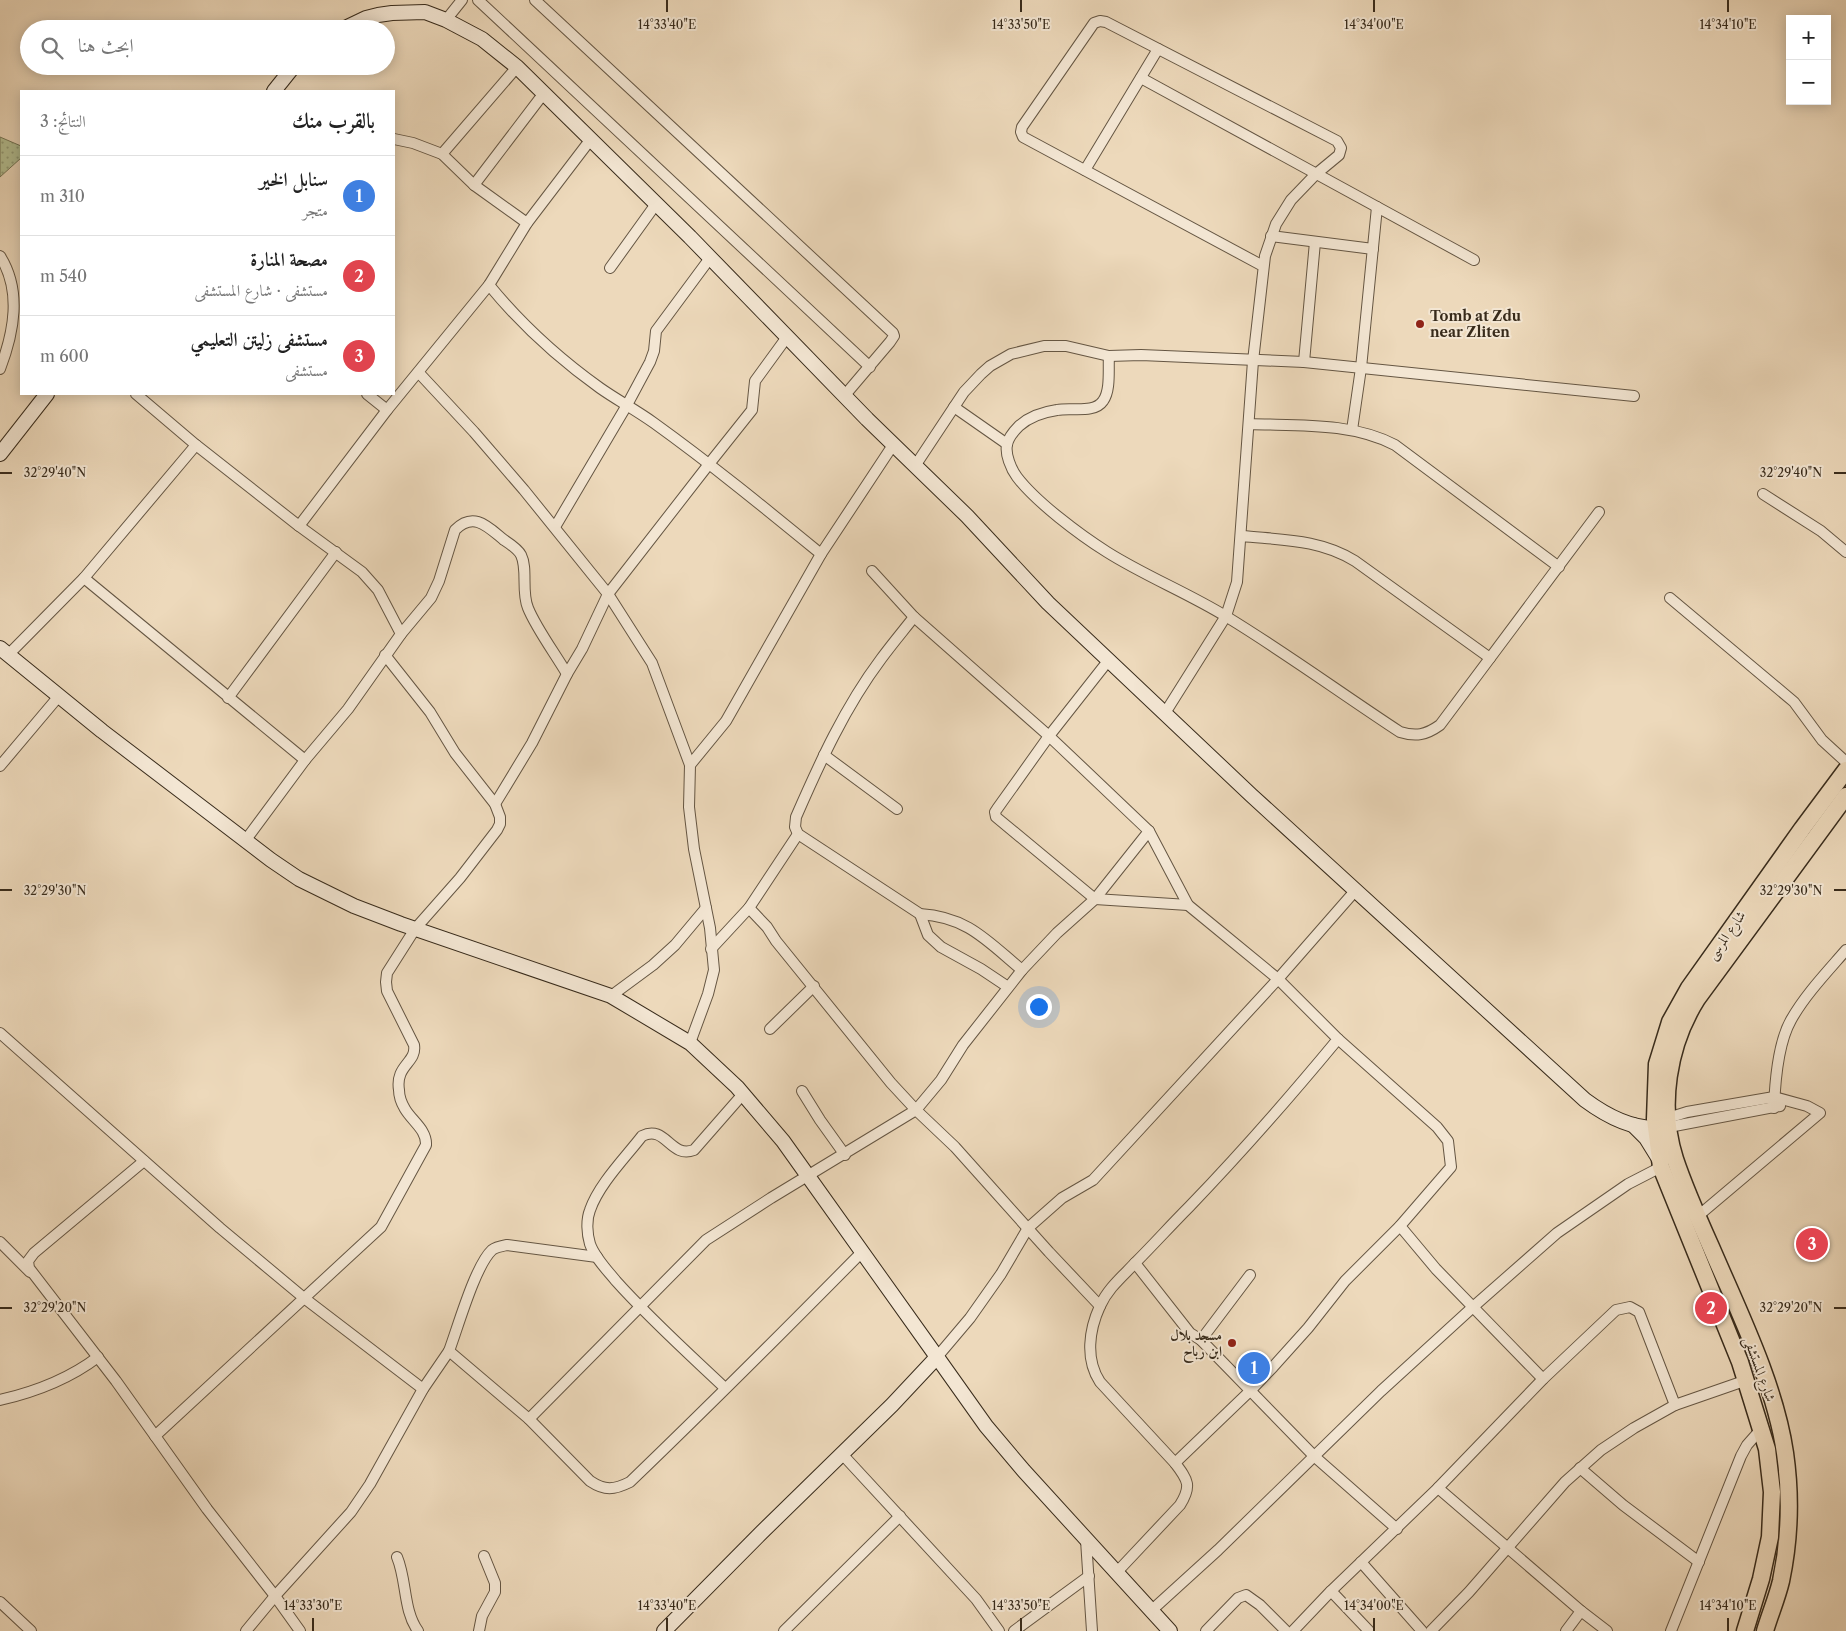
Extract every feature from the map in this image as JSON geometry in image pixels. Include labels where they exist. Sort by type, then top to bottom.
[{"type":"main road","name":"شارع المرسى","points":[[1662,1123],[1657,1064],[1670,1022],[1678,1006],[1705,965],[1846,770]]},
{"type":"main road","name":"شارع المرسى","points":[[1662,1123],[1667,1099],[1670,1064],[1689,1012],[1715,973],[1846,796]]},
{"type":"main road","name":"شارع المستشفى","points":[[1662,1123],[1660,1163],[1746,1380],[1768,1449],[1772,1492],[1770,1537],[1762,1579],[1746,1631]]},
{"type":"main road","name":"شارع المستشفى","points":[[1662,1123],[1698,1216],[1756,1354],[1775,1412],[1784,1451],[1789,1492],[1788,1537],[1781,1581],[1765,1631]]},
{"type":"street","points":[[446,20],[462,0]]},
{"type":"street","points":[[478,0],[870,367]]},
{"type":"street","points":[[535,0],[893,333],[893,339],[845,395]]},
{"type":"street","points":[[362,20],[392,13],[426,12],[482,39],[517,67],[710,258],[893,445],[966,516],[1048,603],[1108,661],[1573,1091],[1598,1109],[1633,1125],[1646,1138],[1660,1163],[1557,1233],[1382,1391],[1218,1550],[1152,1610]]},
{"type":"street","points":[[1165,713],[1226,616],[1238,582],[1253,361],[1263,266],[1271,236],[1291,200],[1316,174],[1339,155],[1341,148],[1337,141],[1106,22],[1094,23],[1022,127],[1021,132],[1025,139],[1263,266]]},
{"type":"street","points":[[1085,170],[1158,49]]},
{"type":"street","points":[[442,154],[517,67]]},
{"type":"street","points":[[275,90],[287,75]]},
{"type":"street","points":[[1140,78],[1474,260]]},
{"type":"street","points":[[474,185],[544,93]]},
{"type":"street","points":[[395,139],[413,143],[442,154],[474,185],[527,223]]},
{"type":"street","points":[[299,526],[387,410],[489,285],[527,223],[591,140]]},
{"type":"street","points":[[610,268],[656,204]]},
{"type":"street","points":[[1352,430],[1361,368],[1377,207]]},
{"type":"street","points":[[1271,236],[1372,249]]},
{"type":"street","points":[[1304,362],[1315,242]]},
{"type":"street","points":[[0,256],[10,275],[14,294],[14,310],[12,328],[0,369]]},
{"type":"street","points":[[554,527],[627,405],[653,357],[656,331],[710,258]]},
{"type":"street","points":[[489,285],[510,310],[539,339],[572,367],[709,464],[821,554]]},
{"type":"street","points":[[495,804],[532,743],[586,641],[608,594],[752,410],[755,381],[787,337]]},
{"type":"street","points":[[915,466],[964,392],[980,374],[1001,359],[1022,350],[1056,345],[1109,356],[1141,355],[1304,362],[1634,396]]},
{"type":"street","points":[[1109,356],[1107,391],[1105,398],[1100,404],[1091,408],[1057,410],[1026,420],[1013,432],[1007,444],[1008,459],[1016,476],[1044,503],[1088,540],[1108,553],[1226,616],[1400,732],[1410,735],[1426,733],[1440,725],[1598,512]]},
{"type":"street","points":[[419,373],[474,432],[608,594],[652,663],[690,765],[689,807],[714,970],[690,1043]]},
{"type":"street","points":[[0,454],[46,395]]},
{"type":"street","points":[[137,395],[196,445],[299,526],[362,572],[378,590],[401,634]]},
{"type":"street","points":[[368,395],[387,410]]},
{"type":"street","points":[[954,407],[1007,444]]},
{"type":"street","points":[[1250,424],[1352,430],[1375,436],[1395,445],[1559,567]]},
{"type":"street","points":[[196,445],[84,578],[4,652],[271,860],[326,893],[354,906],[415,929],[611,996],[690,1043],[743,1094],[782,1141],[986,1426],[1024,1471],[1170,1631]]},
{"type":"street","points":[[690,765],[726,721],[821,554],[893,445]]},
{"type":"street","points":[[1763,494],[1821,531],[1846,552]]},
{"type":"street","points":[[246,841],[305,760],[348,710],[385,655],[431,598],[440,581],[455,530],[461,524],[468,521],[485,524],[521,555],[528,610],[567,674]]},
{"type":"street","points":[[1242,536],[1306,542],[1346,555],[1490,658]]},
{"type":"street","points":[[228,698],[336,552]]},
{"type":"street","points":[[872,571],[914,617],[1049,736],[1149,831],[1188,905],[1278,979],[1338,1039],[1437,1127],[1448,1141],[1451,1167],[1400,1226],[1345,1281],[1308,1328],[1250,1391],[1175,1463]]},
{"type":"street","points":[[84,578],[305,760]]},
{"type":"street","points":[[1670,598],[1794,702],[1822,740],[1846,762]]},
{"type":"street","points":[[914,617],[880,659],[824,755],[796,816],[795,827],[798,834],[920,914],[936,915],[959,922],[977,932],[1022,970]]},
{"type":"street","points":[[155,1436],[381,1227],[426,1145],[424,1134],[404,1108],[399,1090],[401,1070],[414,1056],[415,1050],[387,991],[387,973],[415,929],[460,878],[497,830],[500,824],[500,817],[495,804],[454,753],[425,705],[385,655]]},
{"type":"street","points":[[1108,661],[1049,736],[995,814],[996,817],[1095,899],[1188,905]]},
{"type":"street","points":[[0,766],[59,696]]},
{"type":"street","points":[[824,755],[897,809]]},
{"type":"street","points":[[529,1419],[706,1240],[916,1110],[941,1080],[963,1045],[1022,970],[1057,933],[1095,899],[1149,831]]},
{"type":"street","points":[[711,949],[749,908],[798,834]]},
{"type":"street","points":[[664,1631],[937,1357],[980,1304],[1001,1274],[1028,1228],[1062,1198],[1093,1180],[1278,979],[1355,891]]},
{"type":"street","points":[[611,996],[653,965],[675,945],[706,908]]},
{"type":"street","points":[[749,908],[767,927],[892,1083],[916,1110],[955,1147],[1048,1252],[1100,1306]]},
{"type":"street","points":[[920,914],[928,935],[941,947],[981,969],[1008,987]]},
{"type":"street","points":[[1774,1102],[1781,1049],[1791,1021],[1846,950]]},
{"type":"street","points":[[770,1029],[814,986]]},
{"type":"street","points":[[0,1033],[220,1228],[304,1298],[423,1389]]},
{"type":"street","points":[[1117,1572],[1174,1511],[1188,1489],[1186,1479],[1175,1463],[1100,1382],[1094,1372],[1090,1359],[1091,1344],[1100,1306],[1116,1283],[1276,1114],[1338,1039]]},
{"type":"street","points":[[802,1090],[820,1120],[845,1155]]},
{"type":"street","points":[[725,1388],[640,1308],[597,1257],[590,1244],[587,1223],[590,1210],[604,1186],[642,1136],[649,1132],[655,1133],[678,1150],[688,1152],[694,1150],[743,1094]]},
{"type":"street","points":[[1633,1125],[1662,1123],[1774,1102],[1794,1102],[1820,1113],[1698,1216]]},
{"type":"street","points":[[30,1272],[28,1261],[34,1253],[144,1161]]},
{"type":"street","points":[[1400,1226],[1436,1269],[1543,1380]]},
{"type":"street","points":[[0,1242],[30,1272],[98,1357],[208,1509],[300,1631]]},
{"type":"street","points":[[246,1631],[351,1512],[370,1484],[423,1389],[449,1351],[475,1278],[485,1259],[494,1248],[507,1245],[597,1257]]},
{"type":"street","points":[[449,1351],[529,1419],[590,1481],[599,1487],[619,1488],[630,1482],[725,1388],[763,1354],[862,1251]]},
{"type":"street","points":[[1135,1263],[1190,1333],[1201,1340],[1314,1457],[1397,1529]]},
{"type":"street","points":[[1201,1340],[1250,1275]]},
{"type":"street","points":[[1293,1631],[1331,1591],[1438,1488],[1543,1380],[1616,1310],[1630,1308],[1639,1312],[1675,1405]]},
{"type":"street","points":[[0,1400],[58,1381],[80,1370],[98,1357]]},
{"type":"street","points":[[1431,1631],[1509,1548],[1565,1482],[1601,1450],[1634,1428],[1675,1405],[1746,1380]]},
{"type":"street","points":[[1671,1631],[1742,1456],[1747,1445],[1762,1428]]},
{"type":"street","points":[[842,1454],[976,1599],[999,1631]]},
{"type":"street","points":[[1580,1468],[1624,1505],[1699,1562]]},
{"type":"street","points":[[1438,1488],[1581,1611],[1607,1631]]},
{"type":"street","points":[[784,1631],[900,1516]]},
{"type":"street","points":[[1086,1540],[1092,1631]]},
{"type":"street","points":[[480,1631],[482,1616],[495,1592],[494,1583],[484,1556]]},
{"type":"street","points":[[397,1557],[403,1573],[409,1611],[418,1631]]},
{"type":"street","points":[[1362,1562],[1422,1631]]},
{"type":"street","points":[[1014,1631],[1089,1576]]},
{"type":"street","points":[[1331,1591],[1369,1631]]},
{"type":"street","points":[[1206,1631],[1238,1598],[1246,1595],[1260,1605],[1286,1631]]},
{"type":"street","points":[[0,1602],[30,1631]]},
{"type":"street","points":[[1566,1631],[1581,1611]]},
{"type":"green space","points":[[0,137],[20,146],[20,159],[0,177]]},
{"type":"place","name":"Tomb at Zdu near Zliten","points":[[1420,324]]},
{"type":"place","name":"مستشفى زليتن التعليمي","points":[[1812,1244]]},
{"type":"place","name":"مصحة المنارة","points":[[1711,1308]]},
{"type":"place","name":"مسجد بلال ابن رباح","points":[[1232,1343]]},
{"type":"place","name":"سنابل الخير","points":[[1254,1368]]}]
